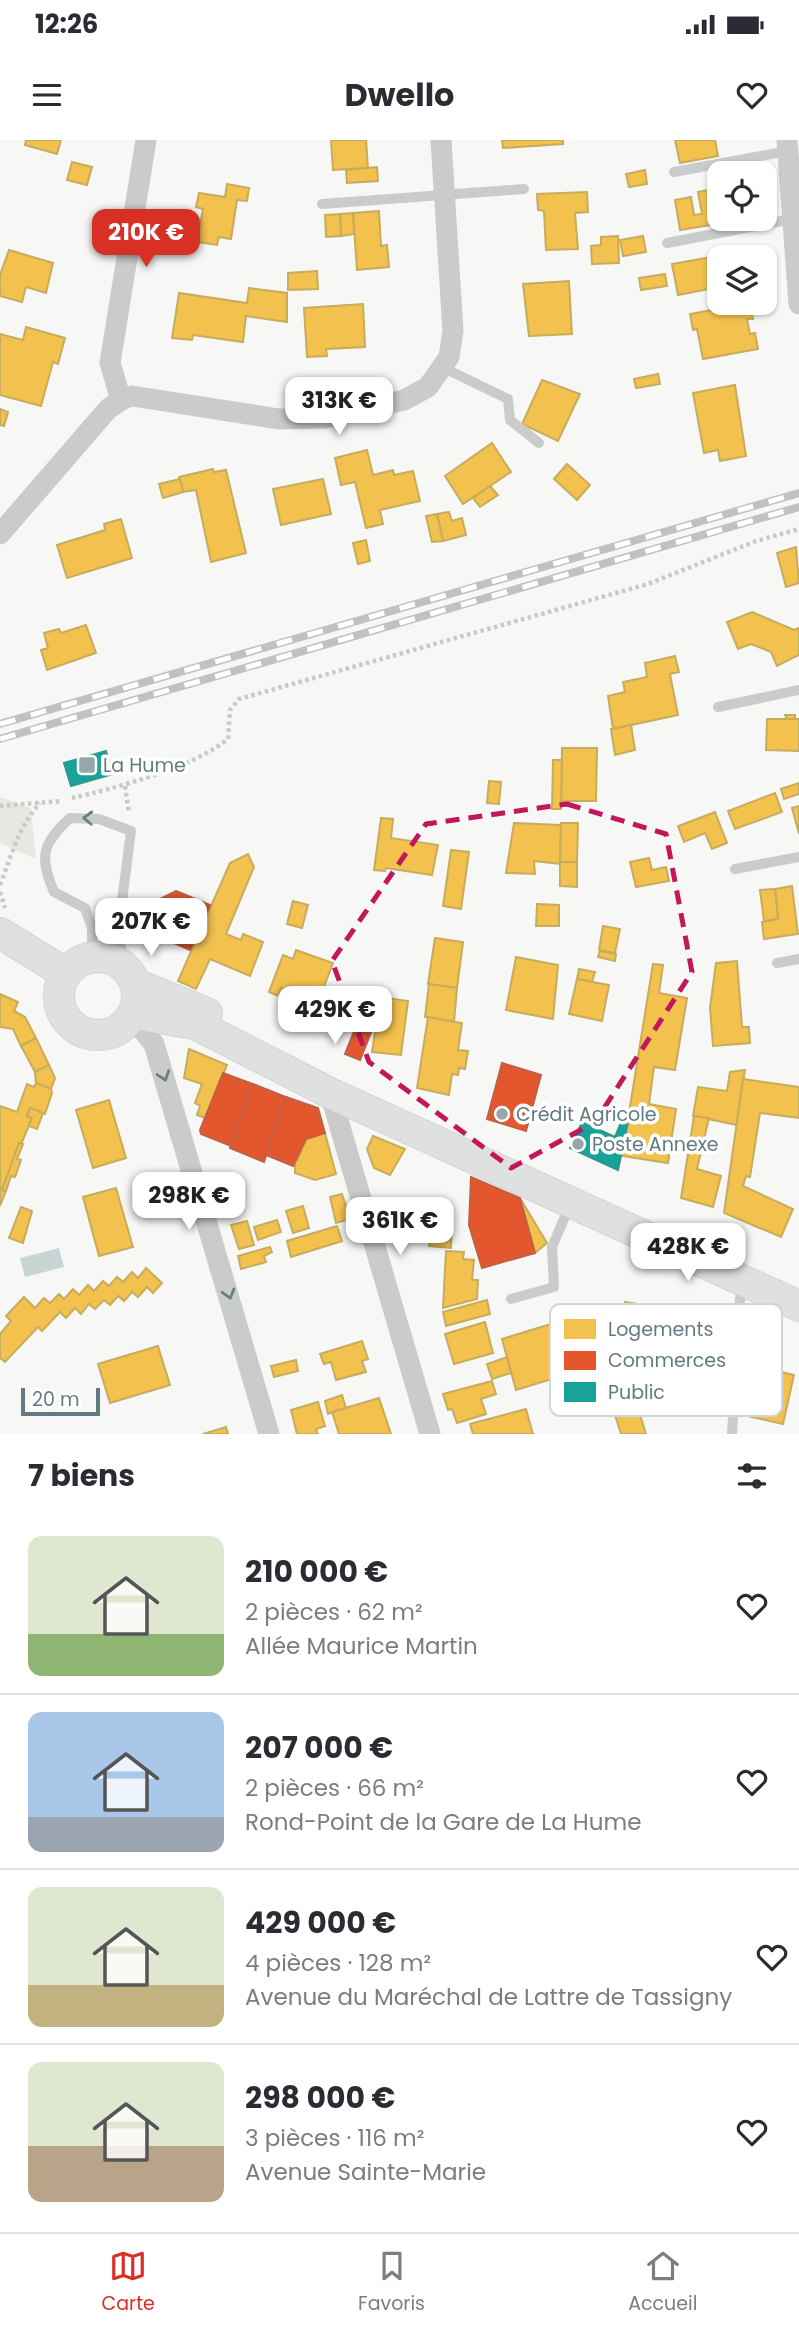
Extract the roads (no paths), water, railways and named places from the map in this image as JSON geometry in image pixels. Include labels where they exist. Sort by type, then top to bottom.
[{"type":"main road","points":[[0,933],[65,973]]},
{"type":"main road","points":[[129,974],[138,995],[132,1016],[122,1027],[97,1035],[72,1025],[60,1006],[60,990],[65,973],[77,963],[92,957],[113,959],[129,974],[172,997],[799,1284]]},
{"type":"main road","points":[[132,1016],[195,1024],[330,1093],[799,1306]]},
{"type":"street","points":[[121,400],[110,363],[146,140]]},
{"type":"street","points":[[0,534],[108,410],[132,396],[279,419],[325,418],[404,400],[428,387],[444,368],[453,331],[441,140]]},
{"type":"street","points":[[787,146],[799,304]]},
{"type":"street","points":[[132,1016],[154,1044],[269,1434]]},
{"type":"street","points":[[330,1093],[430,1434]]},
{"type":"lane","points":[[674,172],[787,146]]},
{"type":"lane","points":[[322,204],[524,189]]},
{"type":"lane","points":[[667,243],[792,219]]},
{"type":"lane","points":[[444,368],[508,399],[510,420],[539,443]]},
{"type":"lane","points":[[718,707],[799,690]]},
{"type":"lane","points":[[92,957],[92,928],[85,908],[54,892],[44,867],[50,836],[71,818],[99,819],[131,831],[119,924],[129,974]]},
{"type":"lane","points":[[735,869],[799,857]]},
{"type":"lane","points":[[777,963],[799,960]]},
{"type":"lane","points":[[511,1299],[554,1287],[552,1247],[571,1202]]},
{"type":"lane","points":[[740,1304],[741,1280]]},
{"type":"lane","points":[[732,1434],[733,1416]]},
{"type":"railway","points":[[0,724],[799,493]]},
{"type":"railway","points":[[0,739],[799,507]]},
{"type":"place","name":"La Hume","points":[[87,765]]},
{"type":"place","name":"Crédit Agricole","points":[[502,1114]]},
{"type":"place","name":"Poste Annexe","points":[[578,1144]]}]
